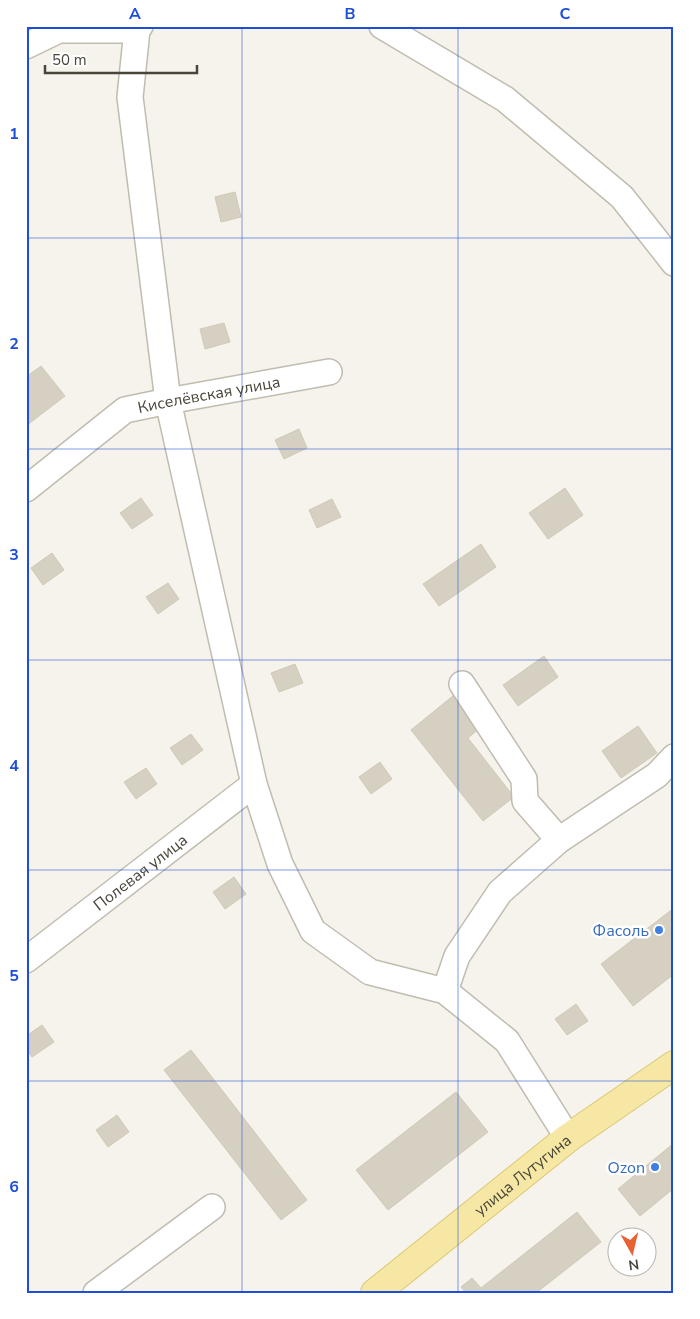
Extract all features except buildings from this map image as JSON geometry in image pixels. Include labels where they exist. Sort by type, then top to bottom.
[{"type":"main road","name":"улица Лутугина","points":[[375,1293],[568,1138],[674,1065]]},
{"type":"street","points":[[382,26],[504,99],[622,197],[674,262]]},
{"type":"street","points":[[26,46],[60,30],[138,28],[130,97],[168,401],[254,784],[280,864],[313,931],[370,972],[445,991],[507,1042],[568,1138]]},
{"type":"street","name":"Киселёвская улица","points":[[26,489],[125,410],[329,372]]},
{"type":"street","points":[[462,684],[524,779],[525,801],[559,840]]},
{"type":"street","points":[[445,991],[457,956],[500,892],[559,840],[657,775],[674,757]]},
{"type":"street","name":"Полевая улица","points":[[26,960],[254,784]]},
{"type":"street","points":[[96,1293],[212,1207]]},
{"type":"place","name":"Фасоль","points":[[659,930]]},
{"type":"place","name":"Ozon","points":[[655,1167]]}]
